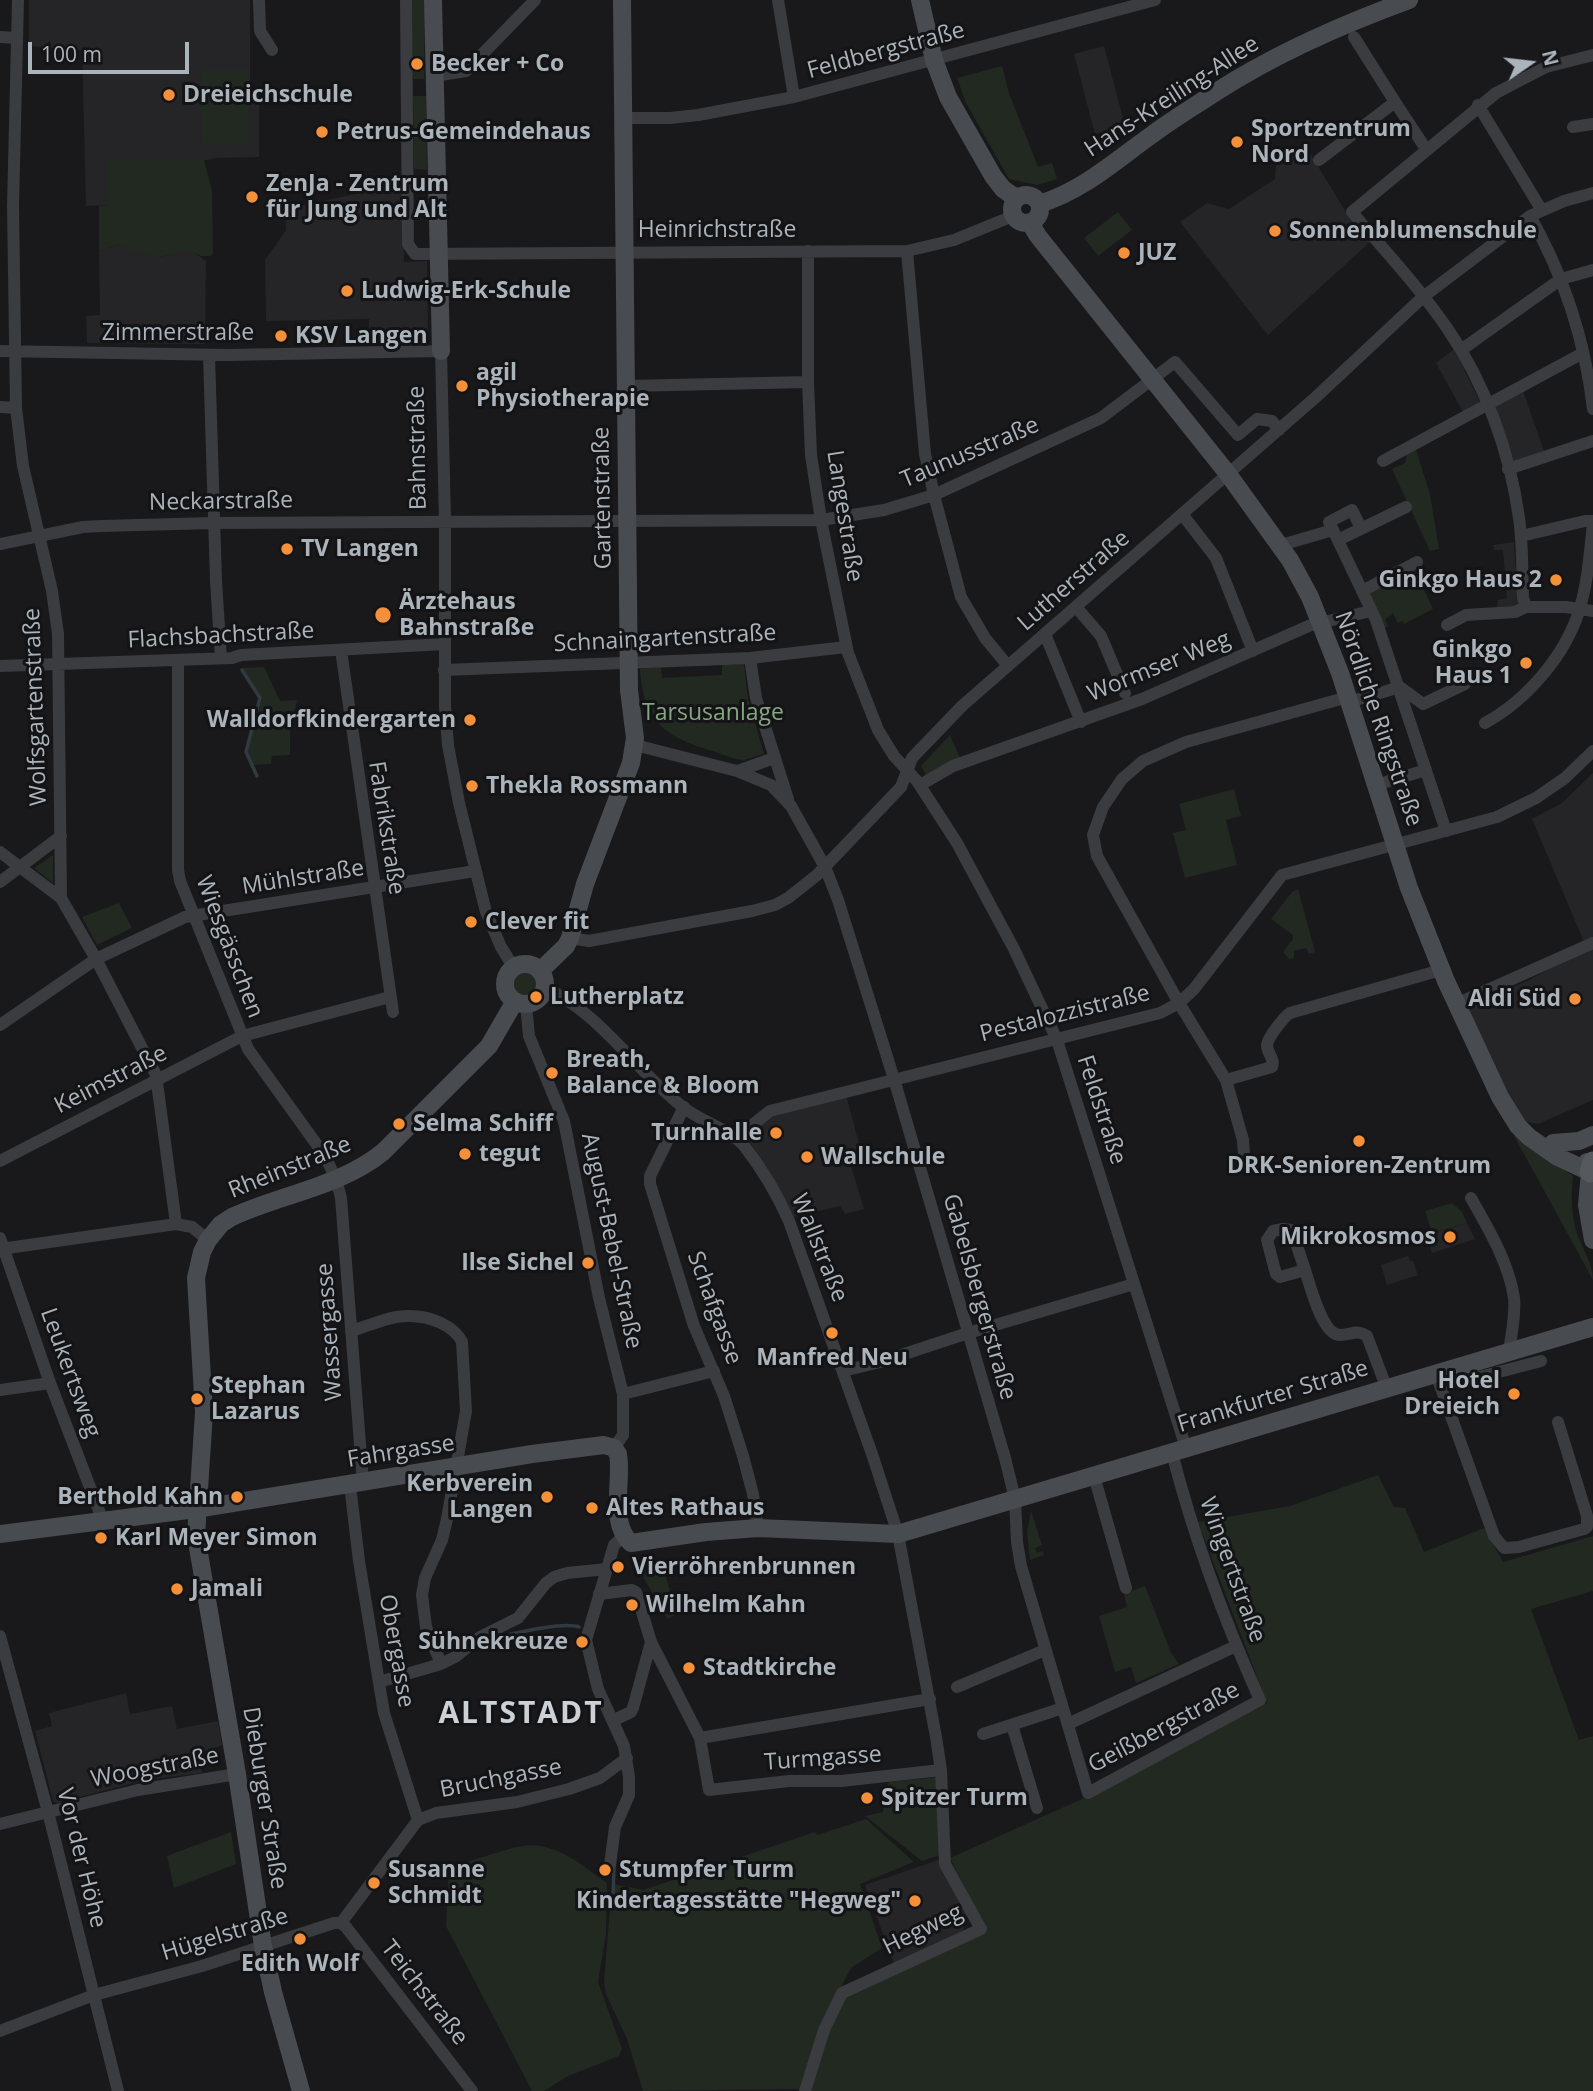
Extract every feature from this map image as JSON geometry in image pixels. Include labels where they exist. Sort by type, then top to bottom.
[{"type":"street","name":"Wolfsgartenstraße","points":[[18,0],[13,206],[16,408],[23,466],[53,599],[59,665],[61,898],[96,959],[157,1080],[176,1224]]},
{"type":"street","points":[[259,0],[260,32],[272,50]]},
{"type":"street","name":"Heinrichstraße","points":[[406,0],[408,244],[415,254],[907,251],[954,240],[1020,212]]},
{"type":"street","name":"Bahnstraße","points":[[433,0],[444,521],[445,717],[451,766],[474,871],[494,933],[514,968]]},
{"type":"street","points":[[434,76],[466,71],[535,0]]},
{"type":"street","name":"Gartenstraße","points":[[542,979],[570,938],[585,884],[631,763],[635,745],[629,690],[622,0]]},
{"type":"street","points":[[778,0],[793,97]]},
{"type":"street","name":"Nördliche Ringstraße","points":[[920,0],[934,60],[948,97],[981,158],[1038,236],[1228,474],[1281,545],[1299,575],[1349,699],[1394,845],[1441,970],[1500,1097],[1522,1129],[1556,1156],[1591,1167]]},
{"type":"street","name":"Feldbergstraße","points":[[623,118],[698,115],[793,97],[1155,0]]},
{"type":"street","name":"Hans-Kreiling-Allee","points":[[1040,204],[1066,195],[1083,185],[1153,134],[1247,74],[1325,34],[1409,0]]},
{"type":"street","points":[[0,37],[17,38]]},
{"type":"street","points":[[1353,37],[1426,149]]},
{"type":"street","points":[[1526,607],[1523,598],[1521,536],[1508,469],[1488,405],[1446,326],[1352,212],[1478,105],[1530,74],[1565,61],[1593,55]]},
{"type":"street","points":[[1319,160],[1395,102]]},
{"type":"street","points":[[1478,105],[1536,213],[1561,279],[1584,353],[1593,408]]},
{"type":"street","points":[[1573,127],[1593,124]]},
{"type":"street","name":"Lutherstraße","points":[[570,938],[589,940],[766,908],[801,889],[901,787],[912,758],[949,719],[1316,397],[1423,297],[1536,213],[1593,193]]},
{"type":"street","points":[[1027,194],[1040,204],[1039,215],[1020,212],[1027,194]]},
{"type":"street","name":"Langestraße","points":[[808,251],[811,455],[821,520],[846,647],[856,677],[878,730],[907,771]]},
{"type":"street","points":[[907,251],[925,454],[934,495],[961,597],[985,638],[1008,666]]},
{"type":"street","points":[[1461,350],[1561,279],[1593,270]]},
{"type":"street","name":"Zimmerstraße","points":[[0,351],[209,355],[441,351]]},
{"type":"street","points":[[1383,461],[1584,353]]},
{"type":"street","points":[[209,355],[221,658]]},
{"type":"street","name":"Taunusstraße","points":[[444,521],[821,520],[884,510],[934,495],[1101,418],[1175,362],[1200,392],[1212,401],[1238,435],[1257,419],[1272,421],[1279,429]]},
{"type":"street","points":[[626,386],[808,382]]},
{"type":"street","points":[[0,407],[16,408]]},
{"type":"street","points":[[1508,469],[1593,441]]},
{"type":"street","points":[[1281,545],[1361,528],[1406,507]]},
{"type":"street","points":[[1361,528],[1352,510],[1329,522],[1371,611],[1400,687],[1446,831]]},
{"type":"street","name":"Wormser Weg","points":[[1182,514],[1209,546],[1253,651]]},
{"type":"street","name":"Neckarstraße","points":[[0,544],[93,526],[444,521]]},
{"type":"street","points":[[1485,723],[1507,709],[1539,679],[1586,610],[1593,522],[1586,521],[1521,536]]},
{"type":"street","points":[[1362,591],[1417,562]]},
{"type":"street","points":[[1076,607],[1101,636],[1125,693]]},
{"type":"street","points":[[1447,625],[1466,615],[1515,611],[1526,607],[1586,610]]},
{"type":"street","name":"Wormser Weg","points":[[920,785],[953,766],[1142,699],[1311,625],[1371,611]]},
{"type":"street","name":"Wormser Weg","points":[[1045,634],[1081,722]]},
{"type":"street","name":"Flachsbachstraße","points":[[0,666],[221,658],[445,644]]},
{"type":"street","name":"Schnaingartenstraße","points":[[444,670],[750,658],[846,647]]},
{"type":"street","name":"Fabrikstraße","points":[[341,650],[393,1012]]},
{"type":"street","points":[[750,658],[756,698],[791,806]]},
{"type":"street","name":"Wiesgässchen","points":[[178,660],[178,870],[194,917],[248,1049],[325,1156],[336,1179]]},
{"type":"street","points":[[1409,715],[1423,704],[1465,684]]},
{"type":"street","points":[[1244,1156],[1243,1140],[1226,1080],[1179,1003],[1097,856],[1093,835],[1103,807],[1122,779],[1143,761],[1186,742],[1400,687],[1423,704]]},
{"type":"street","points":[[635,745],[737,771],[771,785],[791,806]]},
{"type":"street","name":"Pestalozzistraße","points":[[736,1138],[770,1111],[1160,1013],[1179,1003],[1194,989],[1282,875],[1497,817],[1536,798],[1572,772],[1593,751]]},
{"type":"street","points":[[737,771],[774,758]]},
{"type":"street","points":[[1386,782],[1426,770]]},
{"type":"street","name":"Feldstraße","points":[[907,771],[920,785],[970,866],[1014,949],[1057,1040],[1135,1284],[1179,1450]]},
{"type":"street","name":"Gabelsbergerstraße","points":[[791,806],[825,867],[838,900],[894,1079],[1015,1499],[1019,1557],[1088,1793]]},
{"type":"street","points":[[0,882],[61,836]]},
{"type":"street","points":[[0,852],[61,898]]},
{"type":"street","name":"Mühlstraße","points":[[0,1025],[96,959],[185,917],[474,871]]},
{"type":"street","points":[[1456,1004],[1593,943]]},
{"type":"street","points":[[525,965],[542,979],[538,999],[520,1003],[510,997],[505,985],[506,978],[514,968],[525,965]]},
{"type":"street","points":[[1226,1080],[1272,1067],[1274,1060],[1268,1046],[1269,1041],[1282,1020],[1290,1013],[1441,970]]},
{"type":"street","name":"Wallstraße","points":[[542,979],[569,999],[684,1107],[736,1138],[744,1146],[784,1210],[843,1371],[898,1534]]},
{"type":"street","name":"Keimstraße","points":[[0,1161],[242,1036],[390,997]]},
{"type":"street","name":"Rheinstraße","points":[[196,1509],[204,1412],[196,1278],[202,1252],[208,1240],[221,1224],[232,1217],[336,1179],[365,1165],[468,1069],[489,1046],[520,1003]]},
{"type":"street","name":"August-Bebel-Straße","points":[[520,1003],[529,1036],[564,1121],[599,1298],[623,1394],[623,1435],[614,1448]]},
{"type":"street","name":"Schafgasse","points":[[684,1107],[650,1175],[650,1184],[694,1326],[714,1371],[749,1475],[758,1528]]},
{"type":"street","points":[[1522,1129],[1584,1158],[1591,1167],[1587,1194],[1593,1240]]},
{"type":"street","points":[[1553,1143],[1579,1141],[1593,1135]]},
{"type":"street","name":"Wassergasse","points":[[336,1179],[341,1198],[351,1331],[356,1484]]},
{"type":"street","points":[[1471,1198],[1495,1241],[1513,1291],[1515,1308],[1509,1352]]},
{"type":"street","points":[[1,1245],[176,1224],[192,1227],[208,1240]]},
{"type":"street","name":"Leukertsweg","points":[[1,1245],[103,1521]]},
{"type":"street","points":[[1305,1270],[1329,1330],[1340,1335],[1359,1332],[1367,1336],[1387,1389]]},
{"type":"street","points":[[843,1371],[880,1363],[968,1333],[1135,1284]]},
{"type":"street","points":[[351,1331],[408,1315],[444,1324],[457,1333],[462,1342],[466,1404],[447,1519],[442,1540],[425,1578],[422,1595],[426,1627],[441,1664]]},
{"type":"street","name":"Frankfurter Straße","points":[[624,1534],[629,1542],[636,1542],[758,1528],[898,1534],[1592,1327]]},
{"type":"street","points":[[1465,1366],[1471,1378],[1476,1378],[1541,1361]]},
{"type":"street","points":[[623,1394],[714,1371]]},
{"type":"street","points":[[1436,1374],[1494,1536],[1504,1548],[1519,1547],[1587,1527],[1587,1516],[1558,1422]]},
{"type":"street","points":[[0,1390],[50,1383]]},
{"type":"street","name":"Fahrgasse","points":[[0,1534],[196,1509],[583,1447],[604,1445],[614,1448]]},
{"type":"street","points":[[610,1865],[615,1827],[629,1795],[627,1758],[617,1718],[598,1689],[586,1645],[587,1629],[614,1545],[624,1534],[619,1508],[619,1460],[614,1448]]},
{"type":"street","name":"Wingertstraße","points":[[1179,1450],[1190,1521],[1236,1646],[1260,1700]]},
{"type":"street","points":[[1094,1476],[1126,1588]]},
{"type":"street","name":"Obergasse","points":[[356,1484],[379,1682],[390,1736],[418,1820]]},
{"type":"street","name":"Dieburger Straße","points":[[196,1509],[198,1551],[237,1774],[262,1946],[301,2091]]},
{"type":"street","name":"Hegweg","points":[[805,2091],[824,2030],[842,1993],[981,1929],[945,1864],[941,1770],[898,1534]]},
{"type":"street","points":[[379,1682],[441,1664],[455,1657],[480,1637],[518,1618],[554,1577],[607,1569]]},
{"type":"street","points":[[600,1594],[632,1590],[636,1592],[651,1642],[700,1738],[930,1699]]},
{"type":"street","name":"Vor der Höhe","points":[[0,1636],[48,1812],[118,2091]]},
{"type":"street","points":[[617,1718],[633,1708],[651,1642]]},
{"type":"street","name":"Geißbergstraße","points":[[1068,1724],[1236,1646]]},
{"type":"street","points":[[957,1687],[1045,1650]]},
{"type":"street","name":"Geißbergstraße","points":[[1088,1793],[1260,1700]]},
{"type":"street","points":[[983,1734],[1063,1708]]},
{"type":"street","points":[[1012,1725],[1037,1808]]},
{"type":"street","name":"Turmgasse","points":[[700,1738],[709,1790],[789,1781],[841,1781],[941,1770]]},
{"type":"street","name":"Bruchgasse","points":[[418,1820],[436,1813],[517,1802],[569,1789],[600,1778],[627,1758]]},
{"type":"street","name":"Woogstraße","points":[[0,1824],[138,1790],[237,1774]]},
{"type":"street","points":[[341,1923],[418,1820]]},
{"type":"street","name":"Hügelstraße","points":[[0,2031],[94,1995],[202,1966],[341,1923]]},
{"type":"street","name":"Teichstraße","points":[[341,1923],[472,2091]]},
{"type":"shaded area","name":"Dreieichschule","points":[[29,0],[250,0],[250,84],[259,105],[259,157],[108,160],[108,205],[86,206],[82,50],[29,46]]},
{"type":"shaded area","points":[[1104,46],[1125,126],[1095,134],[1074,54]]},
{"type":"shaded area","name":"Sonnenblumenschule","points":[[1305,145],[1349,217],[1371,241],[1268,335],[1180,222],[1207,203],[1229,209],[1275,179],[1276,166]]},
{"type":"shaded area","name":"Ludwig-Erk-Schule","points":[[403,184],[404,262],[427,261],[428,342],[369,343],[369,319],[266,321],[265,260],[286,230],[285,209]]},
{"type":"shaded area","points":[[119,244],[160,257],[190,250],[206,261],[205,344],[87,343],[86,316],[100,315],[99,251]]},
{"type":"shaded area","points":[[1454,349],[1481,404],[1464,414],[1436,363]]},
{"type":"shaded area","points":[[1523,391],[1544,451],[1514,462],[1495,406]]},
{"type":"shaded area","points":[[1514,542],[1518,606],[1497,607],[1498,600],[1507,598],[1503,550],[1494,550],[1493,545]]},
{"type":"shaded area","points":[[1593,773],[1593,1100],[1538,1124],[1523,1121],[1511,1105],[1470,1018],[1470,1007],[1587,949],[1532,819],[1562,803]]},
{"type":"shaded area","name":"Wallschule","points":[[846,1095],[862,1155],[849,1160],[864,1209],[845,1214],[840,1206],[793,1217],[747,1137],[772,1114]]},
{"type":"shaded area","name":"Mikrokosmos","points":[[1467,1223],[1475,1239],[1432,1253],[1426,1235]]},
{"type":"shaded area","name":"Mikrokosmos","points":[[1408,1256],[1418,1275],[1387,1285],[1381,1265]]},
{"type":"shaded area","points":[[126,1693],[130,1714],[172,1706],[177,1729],[218,1721],[222,1745],[198,1755],[202,1773],[145,1780],[57,1803],[53,1801],[35,1731],[52,1726],[49,1713]]},
{"type":"shaded area","name":"Kindertagesstätte \"Hegweg\"","points":[[941,1859],[967,1917],[965,1925],[960,1935],[894,1964],[865,1885]]},
{"type":"green space","points":[[412,0],[425,0],[424,79],[414,79],[412,76]]},
{"type":"green space","points":[[1002,66],[1009,93],[1038,167],[1052,163],[1057,179],[1037,185],[1009,179],[966,103],[957,78]]},
{"type":"green space","points":[[248,69],[249,143],[202,144],[201,70]]},
{"type":"green space","points":[[413,96],[426,96],[427,170],[414,169]]},
{"type":"green space","points":[[108,160],[204,160],[212,191],[211,256],[201,256],[190,251],[159,257],[136,253],[119,244],[99,251],[99,206],[108,205]]},
{"type":"green space","points":[[1118,212],[1132,230],[1098,256],[1084,238]]},
{"type":"green space","points":[[1416,450],[1430,494],[1439,549],[1430,551],[1392,469],[1405,463],[1407,455]]},
{"type":"green space","points":[[1414,568],[1433,609],[1404,624],[1402,621],[1398,623],[1392,612],[1392,615],[1385,619],[1388,626],[1381,630],[1367,592]]},
{"type":"green space","name":"Tarsusanlage","points":[[744,664],[748,699],[764,754],[739,760],[681,740],[660,724],[646,702],[640,669],[661,667],[662,678],[722,675],[722,665]]},
{"type":"green space","points":[[264,667],[280,701],[297,700],[290,731],[290,755],[272,756],[271,764],[253,765],[247,753],[262,699],[241,668]]},
{"type":"green space","points":[[950,735],[960,758],[927,777],[921,766]]},
{"type":"green space","points":[[1234,789],[1241,816],[1226,820],[1237,865],[1185,878],[1173,833],[1186,830],[1179,804]]},
{"type":"green space","points":[[53,855],[53,883],[34,868]]},
{"type":"green space","points":[[1298,889],[1315,952],[1309,954],[1306,948],[1294,951],[1294,958],[1289,959],[1283,952],[1293,935],[1271,919],[1292,892]]},
{"type":"green space","points":[[119,903],[132,928],[97,945],[82,917]]},
{"type":"green space","points":[[526,972],[534,976],[538,984],[534,992],[526,996],[518,992],[514,984],[518,976]]},
{"type":"green space","points":[[1512,1132],[1573,1176],[1574,1219],[1593,1280]]},
{"type":"green space","points":[[1452,1203],[1462,1212],[1467,1223],[1432,1233],[1425,1211]]},
{"type":"green space","points":[[1378,1475],[1394,1507],[1405,1508],[1424,1552],[1484,1528],[1503,1562],[1593,1536],[1593,1591],[1531,1609],[1579,1740],[1593,1736],[1593,2091],[809,2091],[844,1997],[987,1932],[950,1858],[1091,1795],[1267,1703],[1198,1522],[1290,1506]]},
{"type":"green space","points":[[1031,1511],[1042,1545],[1035,1548],[1037,1553],[1043,1551],[1044,1555],[1030,1560],[1027,1531]]},
{"type":"green space","points":[[662,1564],[677,1614],[667,1619],[639,1569]]},
{"type":"green space","points":[[1145,1586],[1171,1653],[1179,1664],[1136,1683],[1131,1667],[1115,1672],[1099,1616],[1127,1607],[1124,1594]]},
{"type":"green space","points":[[938,1777],[940,1855],[922,1861],[865,1816],[883,1812],[889,1782]]},
{"type":"green space","points":[[866,1819],[914,1862],[860,1884],[882,1948],[851,1968],[836,1997],[803,2089],[643,2091],[627,2039],[606,1994],[604,1982],[612,1884],[643,1890],[815,1832],[817,1835]]},
{"type":"green space","points":[[231,1832],[236,1864],[174,1888],[167,1856]]},
{"type":"green space","points":[[531,1845],[562,1853],[607,1883],[606,1933],[598,1982],[622,2049],[619,2056],[568,2076],[544,2091],[532,2091],[446,1926],[449,1867]]},
{"type":"waterway","points":[[242,670],[260,698],[246,752],[257,776]]},
{"type":"waterway","points":[[488,1639],[548,1627],[579,1627]]},
{"type":"waterway","points":[[613,1897],[614,1867]]},
{"type":"place","name":"Becker + Co","points":[[417,64]]},
{"type":"place","name":"Dreieichschule","points":[[169,95]]},
{"type":"place","name":"Petrus-Gemeindehaus","points":[[322,132]]},
{"type":"place","name":"Sportzentrum Nord","points":[[1237,142]]},
{"type":"place","name":"ZenJa - Zentrum für Jung und Alt","points":[[252,197]]},
{"type":"place","name":"Sonnenblumenschule","points":[[1275,231]]},
{"type":"place","name":"JUZ","points":[[1124,253]]},
{"type":"place","name":"Ludwig-Erk-Schule","points":[[347,291]]},
{"type":"place","name":"KSV Langen","points":[[281,336]]},
{"type":"place","name":"agil Physiotherapie","points":[[462,386]]},
{"type":"place","name":"TV Langen","points":[[287,549]]},
{"type":"place","name":"Ginkgo Haus 2","points":[[1556,580]]},
{"type":"place","name":"Ärztehaus Bahnstraße","points":[[383,615]]},
{"type":"place","name":"Ginkgo Haus 1","points":[[1526,663]]},
{"type":"place","name":"Walldorfkindergarten","points":[[470,720]]},
{"type":"place","name":"Thekla Rossmann","points":[[472,786]]},
{"type":"place","name":"Clever fit","points":[[471,922]]},
{"type":"place","name":"Lutherplatz","points":[[536,997]]},
{"type":"place","name":"Aldi Süd","points":[[1575,999]]},
{"type":"place","name":"Breath, Balance & Bloom","points":[[552,1073]]},
{"type":"place","name":"Selma Schiff","points":[[399,1124]]},
{"type":"place","name":"Turnhalle","points":[[776,1133]]},
{"type":"place","name":"DRK-Senioren-Zentrum","points":[[1359,1141]]},
{"type":"place","name":"tegut","points":[[465,1154]]},
{"type":"place","name":"Wallschule","points":[[807,1157]]},
{"type":"place","name":"Mikrokosmos","points":[[1450,1237]]},
{"type":"place","name":"Ilse Sichel","points":[[588,1263]]},
{"type":"place","name":"Manfred Neu","points":[[832,1333]]},
{"type":"place","name":"Hotel Dreieich","points":[[1514,1394]]},
{"type":"place","name":"Stephan Lazarus","points":[[197,1399]]},
{"type":"place","name":"Berthold Kahn","points":[[237,1497]]},
{"type":"place","name":"Kerbverein Langen","points":[[547,1497]]},
{"type":"place","name":"Altes Rathaus","points":[[592,1508]]},
{"type":"place","name":"Karl Meyer Simon","points":[[101,1538]]},
{"type":"place","name":"Vierröhrenbrunnen","points":[[618,1567]]},
{"type":"place","name":"Jamali","points":[[177,1589]]},
{"type":"place","name":"Wilhelm Kahn","points":[[632,1605]]},
{"type":"place","name":"Sühnekreuze","points":[[582,1642]]},
{"type":"place","name":"Stadtkirche","points":[[689,1668]]},
{"type":"place","name":"Spitzer Turm","points":[[867,1798]]},
{"type":"place","name":"Stumpfer Turm","points":[[605,1870]]},
{"type":"place","name":"Susanne Schmidt","points":[[374,1883]]},
{"type":"place","name":"Kindertagesstätte \"Hegweg\"","points":[[915,1901]]},
{"type":"place","name":"Edith Wolf","points":[[300,1939]]},
{"type":"district","name":"ALTSTADT","points":[[521,1714]]}]
